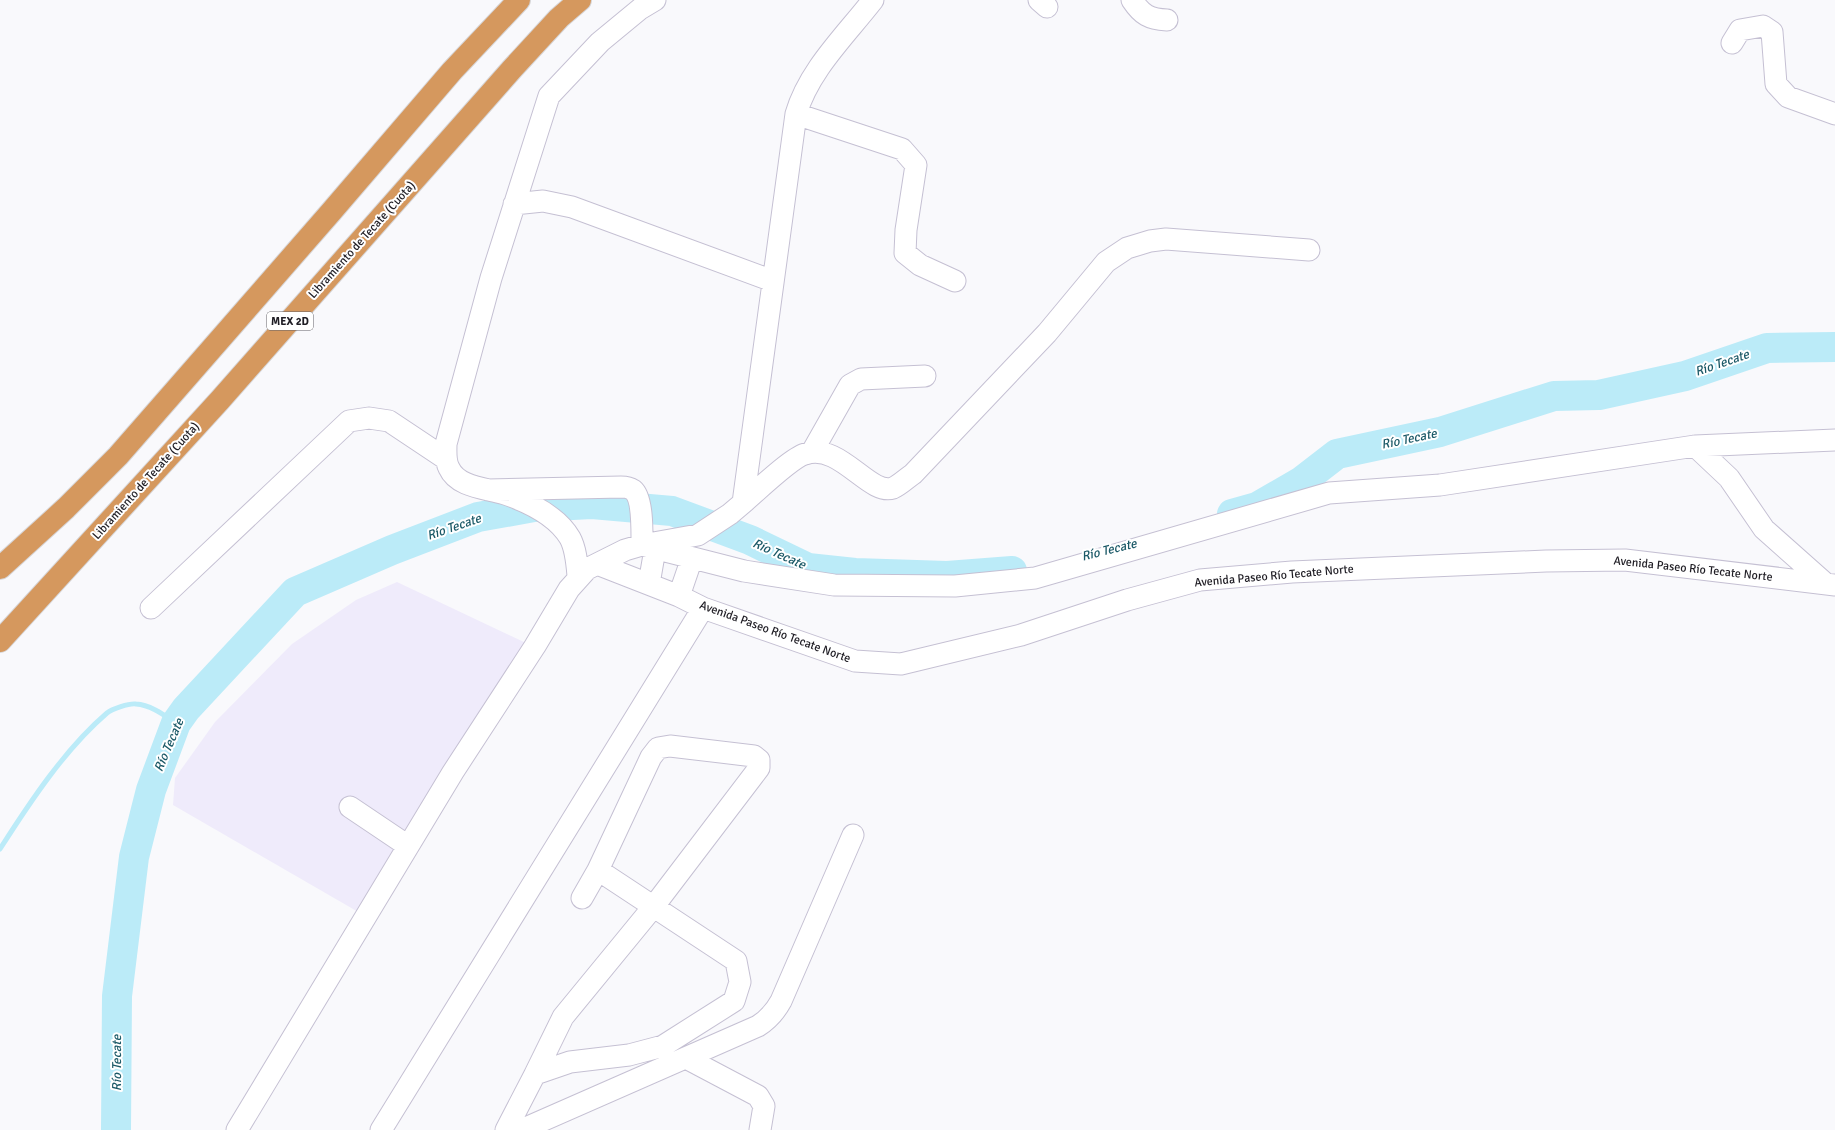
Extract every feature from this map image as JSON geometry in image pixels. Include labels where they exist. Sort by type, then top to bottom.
[{"type":"highway","name":"MEX 2D","points":[[0,568],[66,508],[118,456],[321,224],[452,70],[519,0]]},
{"type":"highway","name":"Libramiento de Tecate (Cuota)","points":[[0,641],[230,388],[512,69],[559,18],[580,0]]},
{"type":"street","points":[[578,576],[574,549],[570,538],[563,528],[534,507],[505,494],[462,482],[449,468],[446,459],[446,444],[450,423],[514,204],[549,96],[600,42],[640,9],[655,0]]},
{"type":"street","points":[[737,508],[773,281],[796,114],[802,95],[814,74],[873,0]]},
{"type":"street","points":[[1132,0],[1139,10],[1152,19],[1167,20]]},
{"type":"street","points":[[1732,43],[1740,30],[1763,26],[1772,32],[1776,84],[1788,98],[1835,114]]},
{"type":"street","points":[[796,114],[902,149],[916,165],[906,230],[905,253],[920,265],[955,281]]},
{"type":"street","points":[[514,204],[543,201],[572,207],[773,281]]},
{"type":"street","points":[[237,1130],[453,772],[535,646],[578,576],[597,564],[646,540],[698,535],[737,508],[796,459],[812,452],[827,453],[874,484],[882,487],[893,488],[913,474],[1048,333],[1106,262],[1127,248],[1150,241],[1166,239],[1309,250]]},
{"type":"street","points":[[812,452],[850,385],[861,379],[924,376]]},
{"type":"street","points":[[151,608],[349,421],[369,418],[389,421],[446,459]]},
{"type":"street","points":[[646,540],[692,558],[744,571],[834,585],[955,586],[1035,578],[1329,493],[1440,485],[1695,446],[1835,440]]},
{"type":"street","points":[[1695,446],[1729,478],[1764,529],[1831,584]]},
{"type":"street","points":[[488,490],[621,486],[633,490],[638,498],[646,540],[648,584]]},
{"type":"street","points":[[679,596],[692,558]]},
{"type":"street","name":"Avenida Paseo Río Tecate Norte","points":[[597,564],[679,596],[703,608],[855,661],[901,664],[1021,635],[1128,600],[1200,580],[1231,577],[1292,572],[1538,561],[1625,560],[1831,584]]},
{"type":"street","points":[[381,1130],[703,608]]},
{"type":"street","points":[[506,1130],[563,1017],[654,906],[759,768],[759,760],[754,756],[670,746],[658,748],[651,757],[598,870],[582,898]]},
{"type":"street","points":[[350,807],[408,846]]},
{"type":"street","points":[[522,1130],[688,1059],[758,1026],[774,1013],[781,1001],[853,835]]},
{"type":"street","points":[[535,1074],[570,1062],[629,1055],[663,1046],[734,1001],[740,982],[736,961],[598,870]]},
{"type":"street","points":[[688,1059],[758,1096],[764,1106],[760,1130]]},
{"type":"shaded area","points":[[397,582],[526,643],[360,913],[173,805],[175,778],[215,722],[292,644],[356,600]]},
{"type":"waterway","name":"Río Tecate","points":[[1232,514],[1257,507],[1302,481],[1337,454],[1440,432],[1554,396],[1599,395],[1685,376],[1767,348],[1835,347]]},
{"type":"waterway","name":"Río Tecate","points":[[116,1130],[117,996],[134,857],[151,790],[176,723],[186,709],[295,592],[392,550],[478,517],[534,507],[592,504],[672,511],[750,540],[808,568],[855,573],[947,576],[1012,571]]},
{"type":"waterway","points":[[0,849],[23,813],[63,759],[107,713],[125,705],[142,705],[157,711],[176,723]]}]
